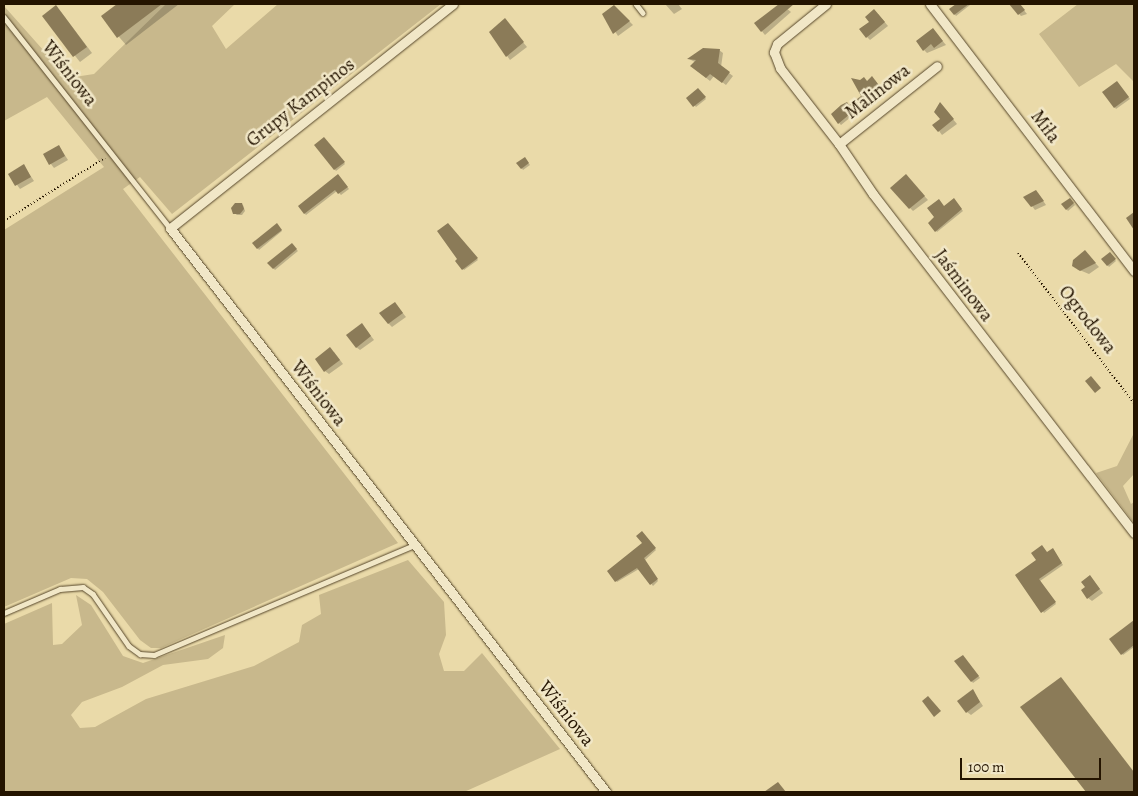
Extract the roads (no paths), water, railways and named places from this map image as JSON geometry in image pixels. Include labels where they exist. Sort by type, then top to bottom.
[{"type":"street","name":"Grupy Kampinos","points":[[170,228],[453,4]]},
{"type":"street","name":"Jaśminowa","points":[[826,4],[782,38],[774,52],[780,68],[839,144],[873,194],[1134,533]]},
{"type":"street","name":"Miła","points":[[930,4],[1134,271]]},
{"type":"street","name":"Malinowa","points":[[839,144],[937,66]]},
{"type":"street","name":"Wiśniowa","points":[[170,228],[606,792]]},
{"type":"lane","points":[[636,4],[643,13]]},
{"type":"lane","name":"Wiśniowa","points":[[4,17],[170,228]]},
{"type":"lane","points":[[4,613],[65,588],[83,587],[93,594],[129,646],[140,654],[154,655],[415,545]]}]
